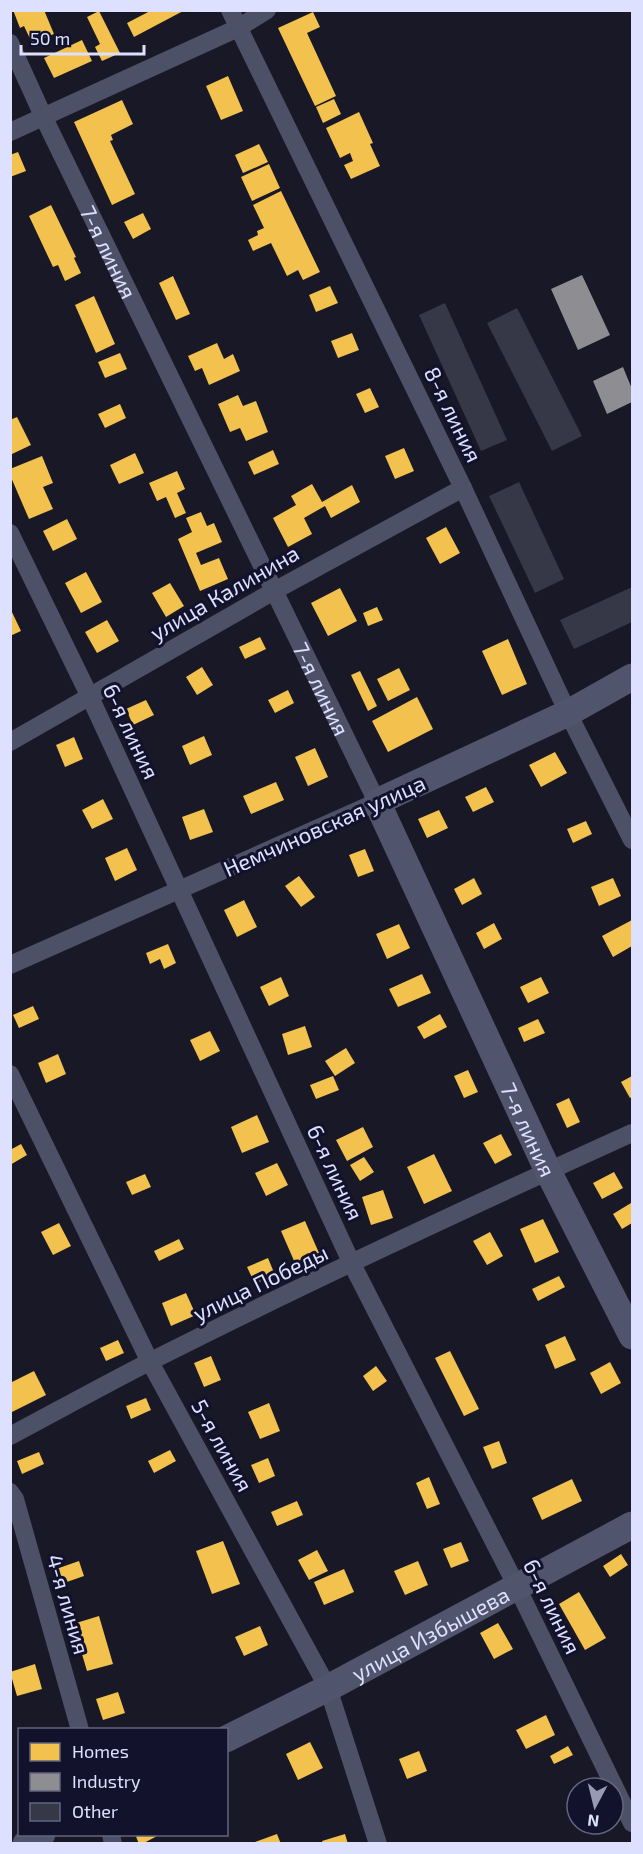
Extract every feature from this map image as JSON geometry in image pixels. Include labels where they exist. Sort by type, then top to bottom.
[{"type":"main road","name":"Немчиновская улица","points":[[377,802],[568,713],[633,676]]},
{"type":"main road","name":"7-я линия","points":[[377,802],[548,1171],[633,1336]]},
{"type":"main road","name":"улица Избышева","points":[[228,1738],[328,1688],[633,1524]]},
{"type":"main road","points":[[26,1844],[39,1836]]},
{"type":"street","name":"8-я линия","points":[[230,10],[463,488],[568,713],[633,840]]},
{"type":"street","points":[[10,132],[238,28],[267,10]]},
{"type":"street","name":"7-я линия","points":[[10,43],[44,118],[377,802]]},
{"type":"street","name":"улица Калинина","points":[[10,742],[274,591],[463,488]]},
{"type":"street","name":"6-я линия","points":[[10,533],[90,697],[352,1264],[517,1587],[633,1823]]},
{"type":"street","name":"Немчиновская улица","points":[[10,966],[377,802]]},
{"type":"street","name":"5-я линия","points":[[10,1074],[150,1362],[328,1688],[378,1844]]},
{"type":"street","name":"улица Победы","points":[[10,1436],[150,1362],[548,1171],[633,1133]]},
{"type":"street","name":"4-я линия","points":[[10,1492],[15,1499],[79,1728]]},
{"type":"building: Homes","points":[[13,10],[44,10],[54,34],[32,43],[24,26],[20,28]]},
{"type":"building: Homes","points":[[152,10],[185,10],[134,37],[127,23]]},
{"type":"building: Homes","points":[[99,11],[120,53],[102,61],[95,47],[100,44],[87,17]]},
{"type":"building: Homes","points":[[313,12],[320,27],[307,33],[336,96],[315,106],[278,28]]},
{"type":"building: Homes","points":[[82,40],[92,61],[54,78],[44,58]]},
{"type":"building: Homes","points":[[228,76],[243,111],[221,120],[206,86]]},
{"type":"building: Homes","points":[[334,99],[341,114],[323,123],[316,107]]},
{"type":"building: Homes","points":[[122,100],[133,124],[111,135],[113,140],[110,141],[135,194],[112,205],[74,122]]},
{"type":"building: Homes","points":[[359,112],[373,143],[370,144],[380,166],[351,179],[344,165],[353,161],[350,153],[340,158],[326,128]]},
{"type":"building: Homes","points":[[259,144],[268,162],[243,173],[235,155]]},
{"type":"building: Homes","points":[[18,152],[26,171],[10,177],[10,155]]},
{"type":"building: Homes","points":[[269,164],[280,188],[252,201],[241,177]]},
{"type":"building: Homes","points":[[281,191],[320,272],[303,280],[298,270],[287,276],[271,243],[253,251],[248,240],[258,235],[257,231],[264,228],[253,205]]},
{"type":"building: Homes","points":[[51,205],[76,257],[74,258],[81,273],[65,281],[58,265],[53,267],[29,216]]},
{"type":"building: Homes","points":[[143,213],[151,229],[133,239],[124,222]]},
{"type":"building: Homes","points":[[173,276],[190,314],[176,320],[159,283]]},
{"type":"building: Homes","points":[[330,286],[338,303],[316,312],[309,295]]},
{"type":"building: Homes","points":[[94,296],[115,344],[96,353],[75,305]]},
{"type":"building: Homes","points":[[352,333],[359,350],[338,358],[331,341]]},
{"type":"building: Homes","points":[[217,343],[224,359],[233,354],[240,371],[209,385],[202,368],[195,371],[188,356]]},
{"type":"building: Homes","points":[[120,353],[127,369],[105,378],[98,362]]},
{"type":"building: Homes","points":[[370,388],[379,407],[365,413],[356,394]]},
{"type":"building: Homes","points":[[238,395],[243,406],[256,401],[268,432],[246,441],[240,428],[230,432],[218,404]]},
{"type":"building: Homes","points":[[120,404],[126,418],[105,428],[98,414]]},
{"type":"building: Homes","points":[[17,417],[31,445],[10,455],[10,420]]},
{"type":"building: Homes","points":[[404,448],[414,471],[395,479],[385,456]]},
{"type":"building: Homes","points":[[273,450],[279,464],[254,475],[248,462]]},
{"type":"building: Homes","points":[[135,453],[144,473],[119,484],[110,465]]},
{"type":"building: Homes","points":[[42,456],[53,483],[43,487],[53,509],[29,519],[10,475],[10,469]]},
{"type":"building: Homes","points":[[177,471],[185,489],[177,493],[186,513],[175,518],[166,497],[157,501],[149,483]]},
{"type":"building: Homes","points":[[312,484],[322,502],[352,485],[360,502],[331,518],[325,506],[304,518],[312,534],[288,547],[273,518],[296,505],[291,496]]},
{"type":"building: Homes","points":[[201,512],[207,526],[214,523],[222,542],[196,553],[201,565],[219,558],[228,579],[200,591],[178,539],[192,532],[186,518]]},
{"type":"building: Homes","points":[[67,519],[77,539],[53,551],[43,531]]},
{"type":"building: Homes","points":[[446,527],[460,553],[440,564],[426,538]]},
{"type":"building: Homes","points":[[86,572],[102,602],[81,613],[65,583]]},
{"type":"building: Homes","points":[[170,583],[184,606],[166,617],[152,593]]},
{"type":"building: Homes","points":[[340,588],[357,621],[328,636],[311,603]]},
{"type":"building: Homes","points":[[377,607],[383,620],[368,626],[363,613]]},
{"type":"building: Homes","points":[[10,608],[21,631],[10,636]]},
{"type":"building: Homes","points":[[107,620],[119,641],[97,653],[85,632]]},
{"type":"building: Homes","points":[[260,637],[266,649],[245,659],[239,647]]},
{"type":"building: Homes","points":[[508,639],[527,684],[502,695],[482,651]]},
{"type":"building: Homes","points":[[202,667],[213,685],[197,695],[186,677]]},
{"type":"building: Homes","points":[[399,668],[410,690],[388,701],[377,679]]},
{"type":"building: Homes","points":[[360,671],[377,706],[368,711],[351,675]]},
{"type":"building: Homes","points":[[288,690],[294,703],[275,713],[268,700]]},
{"type":"building: Homes","points":[[417,697],[433,729],[388,752],[372,721]]},
{"type":"building: Homes","points":[[146,700],[154,715],[133,725],[126,709]]},
{"type":"building: Homes","points":[[204,736],[212,755],[190,765],[182,746]]},
{"type":"building: Homes","points":[[74,737],[83,759],[65,767],[56,745]]},
{"type":"building: Homes","points":[[315,748],[328,777],[308,786],[295,757]]},
{"type":"building: Homes","points":[[555,752],[567,773],[541,787],[529,765]]},
{"type":"building: Homes","points":[[276,782],[284,800],[251,814],[243,796]]},
{"type":"building: Homes","points":[[486,787],[494,802],[473,812],[465,797]]},
{"type":"building: Homes","points":[[103,799],[113,819],[92,829],[82,810]]},
{"type":"building: Homes","points":[[204,809],[213,832],[190,840],[182,817]]},
{"type":"building: Homes","points":[[439,810],[448,828],[427,838],[418,819]]},
{"type":"building: Homes","points":[[586,821],[592,834],[573,843],[567,829]]},
{"type":"building: Homes","points":[[127,848],[137,870],[115,881],[105,858]]},
{"type":"building: Homes","points":[[365,849],[374,871],[358,877],[349,855]]},
{"type":"building: Homes","points":[[299,876],[315,897],[301,907],[285,886]]},
{"type":"building: Homes","points":[[474,878],[482,894],[462,905],[454,889]]},
{"type":"building: Homes","points":[[613,878],[621,896],[599,906],[591,887]]},
{"type":"building: Homes","points":[[244,900],[257,927],[237,937],[224,910]]},
{"type":"building: Homes","points":[[632,920],[632,946],[613,957],[602,936]]},
{"type":"building: Homes","points":[[494,923],[502,939],[484,949],[476,933]]},
{"type":"building: Homes","points":[[399,924],[410,948],[387,959],[376,934]]},
{"type":"building: Homes","points":[[168,944],[176,963],[164,969],[160,959],[150,964],[146,953]]},
{"type":"building: Homes","points":[[422,974],[431,993],[398,1007],[389,989]]},
{"type":"building: Homes","points":[[281,977],[289,996],[269,1006],[260,987]]},
{"type":"building: Homes","points":[[541,977],[549,993],[528,1003],[520,987]]},
{"type":"building: Homes","points":[[33,1006],[39,1019],[19,1028],[13,1015]]},
{"type":"building: Homes","points":[[440,1014],[447,1027],[424,1039],[417,1027]]},
{"type":"building: Homes","points":[[538,1019],[545,1033],[524,1042],[518,1028]]},
{"type":"building: Homes","points":[[305,1026],[312,1047],[288,1055],[282,1034]]},
{"type":"building: Homes","points":[[210,1031],[220,1051],[200,1061],[190,1040]]},
{"type":"building: Homes","points":[[346,1048],[355,1063],[335,1076],[325,1061]]},
{"type":"building: Homes","points":[[58,1054],[66,1074],[46,1083],[38,1063]]},
{"type":"building: Homes","points":[[468,1070],[478,1092],[464,1098],[454,1076]]},
{"type":"building: Homes","points":[[333,1076],[339,1090],[316,1099],[310,1085]]},
{"type":"building: Homes","points":[[632,1076],[632,1097],[630,1098],[621,1082]]},
{"type":"building: Homes","points":[[569,1098],[580,1122],[567,1128],[556,1104]]},
{"type":"building: Homes","points":[[257,1115],[269,1142],[242,1153],[231,1127]]},
{"type":"building: Homes","points":[[363,1127],[373,1147],[347,1161],[336,1140]]},
{"type":"building: Homes","points":[[501,1134],[512,1155],[495,1164],[483,1143]]},
{"type":"building: Homes","points":[[21,1144],[27,1155],[10,1165],[10,1150]]},
{"type":"building: Homes","points":[[434,1154],[452,1191],[424,1204],[407,1167]]},
{"type":"building: Homes","points":[[364,1157],[374,1172],[360,1181],[350,1165]]},
{"type":"building: Homes","points":[[277,1163],[288,1185],[266,1196],[255,1173]]},
{"type":"building: Homes","points":[[614,1172],[623,1188],[602,1199],[593,1183]]},
{"type":"building: Homes","points":[[145,1174],[151,1187],[132,1195],[126,1182]]},
{"type":"building: Homes","points":[[383,1190],[393,1218],[371,1225],[362,1197]]},
{"type":"building: Homes","points":[[631,1203],[632,1223],[622,1229],[613,1214]]},
{"type":"building: Homes","points":[[543,1219],[559,1252],[535,1263],[520,1229]]},
{"type":"building: Homes","points":[[305,1221],[319,1253],[295,1263],[281,1231]]},
{"type":"building: Homes","points":[[59,1223],[71,1246],[53,1255],[41,1232]]},
{"type":"building: Homes","points":[[490,1232],[503,1256],[487,1265],[473,1241]]},
{"type":"building: Homes","points":[[179,1239],[184,1249],[159,1261],[154,1251]]},
{"type":"building: Homes","points":[[268,1258],[275,1275],[255,1284],[247,1267]]},
{"type":"building: Homes","points":[[559,1276],[565,1287],[538,1301],[532,1289]]},
{"type":"building: Homes","points":[[186,1293],[196,1315],[171,1326],[162,1303]]},
{"type":"building: Homes","points":[[565,1336],[576,1360],[555,1369],[545,1345]]},
{"type":"building: Homes","points":[[118,1340],[124,1353],[106,1361],[100,1348]]},
{"type":"building: Homes","points":[[450,1351],[479,1409],[464,1416],[435,1358]]},
{"type":"building: Homes","points":[[211,1356],[221,1380],[204,1387],[194,1363]]},
{"type":"building: Homes","points":[[610,1362],[621,1383],[601,1394],[590,1373]]},
{"type":"building: Homes","points":[[376,1366],[387,1381],[373,1391],[363,1376]]},
{"type":"building: Homes","points":[[34,1371],[46,1395],[10,1413],[10,1383]]},
{"type":"building: Homes","points":[[146,1398],[151,1410],[131,1419],[126,1406]]},
{"type":"building: Homes","points":[[269,1403],[280,1431],[260,1439],[248,1412]]},
{"type":"building: Homes","points":[[499,1441],[507,1463],[492,1469],[483,1447]]},
{"type":"building: Homes","points":[[170,1450],[176,1461],[154,1473],[148,1461]]},
{"type":"building: Homes","points":[[39,1452],[44,1464],[22,1474],[17,1461]]},
{"type":"building: Homes","points":[[268,1458],[275,1476],[259,1483],[251,1465]]},
{"type":"building: Homes","points":[[429,1477],[440,1504],[427,1509],[416,1483]]},
{"type":"building: Homes","points":[[572,1479],[582,1501],[542,1520],[532,1498]]},
{"type":"building: Homes","points":[[297,1501],[303,1515],[277,1526],[271,1512]]},
{"type":"building: Homes","points":[[223,1541],[240,1584],[212,1594],[196,1551]]},
{"type":"building: Homes","points":[[461,1542],[469,1561],[451,1568],[443,1549]]},
{"type":"building: Homes","points":[[317,1550],[328,1571],[309,1580],[298,1560]]},
{"type":"building: Homes","points":[[621,1554],[628,1565],[610,1577],[603,1566]]},
{"type":"building: Homes","points":[[79,1561],[84,1576],[61,1584],[56,1569]]},
{"type":"building: Homes","points":[[418,1561],[428,1585],[405,1595],[394,1571]]},
{"type":"building: Homes","points":[[344,1569],[354,1592],[324,1605],[314,1582]]},
{"type":"building: Homes","points":[[579,1592],[606,1638],[585,1650],[559,1604]]},
{"type":"building: Homes","points":[[99,1616],[113,1664],[87,1671],[73,1624]]},
{"type":"building: Homes","points":[[498,1623],[513,1649],[494,1659],[480,1633]]},
{"type":"building: Homes","points":[[260,1626],[268,1645],[244,1656],[235,1637]]},
{"type":"building: Homes","points":[[35,1664],[42,1689],[17,1696],[10,1672]]},
{"type":"building: Homes","points":[[118,1692],[125,1713],[103,1720],[96,1699]]},
{"type":"building: Homes","points":[[546,1715],[555,1735],[526,1749],[516,1730]]},
{"type":"building: Homes","points":[[310,1742],[323,1768],[298,1780],[286,1754]]},
{"type":"building: Homes","points":[[568,1746],[573,1755],[554,1764],[550,1756]]},
{"type":"building: Homes","points":[[419,1751],[427,1771],[407,1779],[399,1759]]},
{"type":"building: Homes","points":[[277,1834],[281,1844],[256,1844],[255,1842]]},
{"type":"building: Homes","points":[[345,1834],[348,1844],[323,1844],[322,1841]]},
{"type":"building: Homes","points":[[136,1836],[157,1836],[142,1844],[139,1844]]},
{"type":"building: Industry","points":[[582,275],[610,335],[578,350],[551,289]]},
{"type":"building: Industry","points":[[623,367],[632,389],[632,402],[607,414],[593,381]]},
{"type":"building: Other","points":[[445,303],[507,440],[481,451],[419,315]]},
{"type":"building: Other","points":[[517,308],[582,436],[552,451],[487,323]]},
{"type":"building: Other","points":[[519,482],[564,579],[535,593],[489,496]]},
{"type":"building: Other","points":[[632,587],[632,622],[574,649],[560,620]]}]
